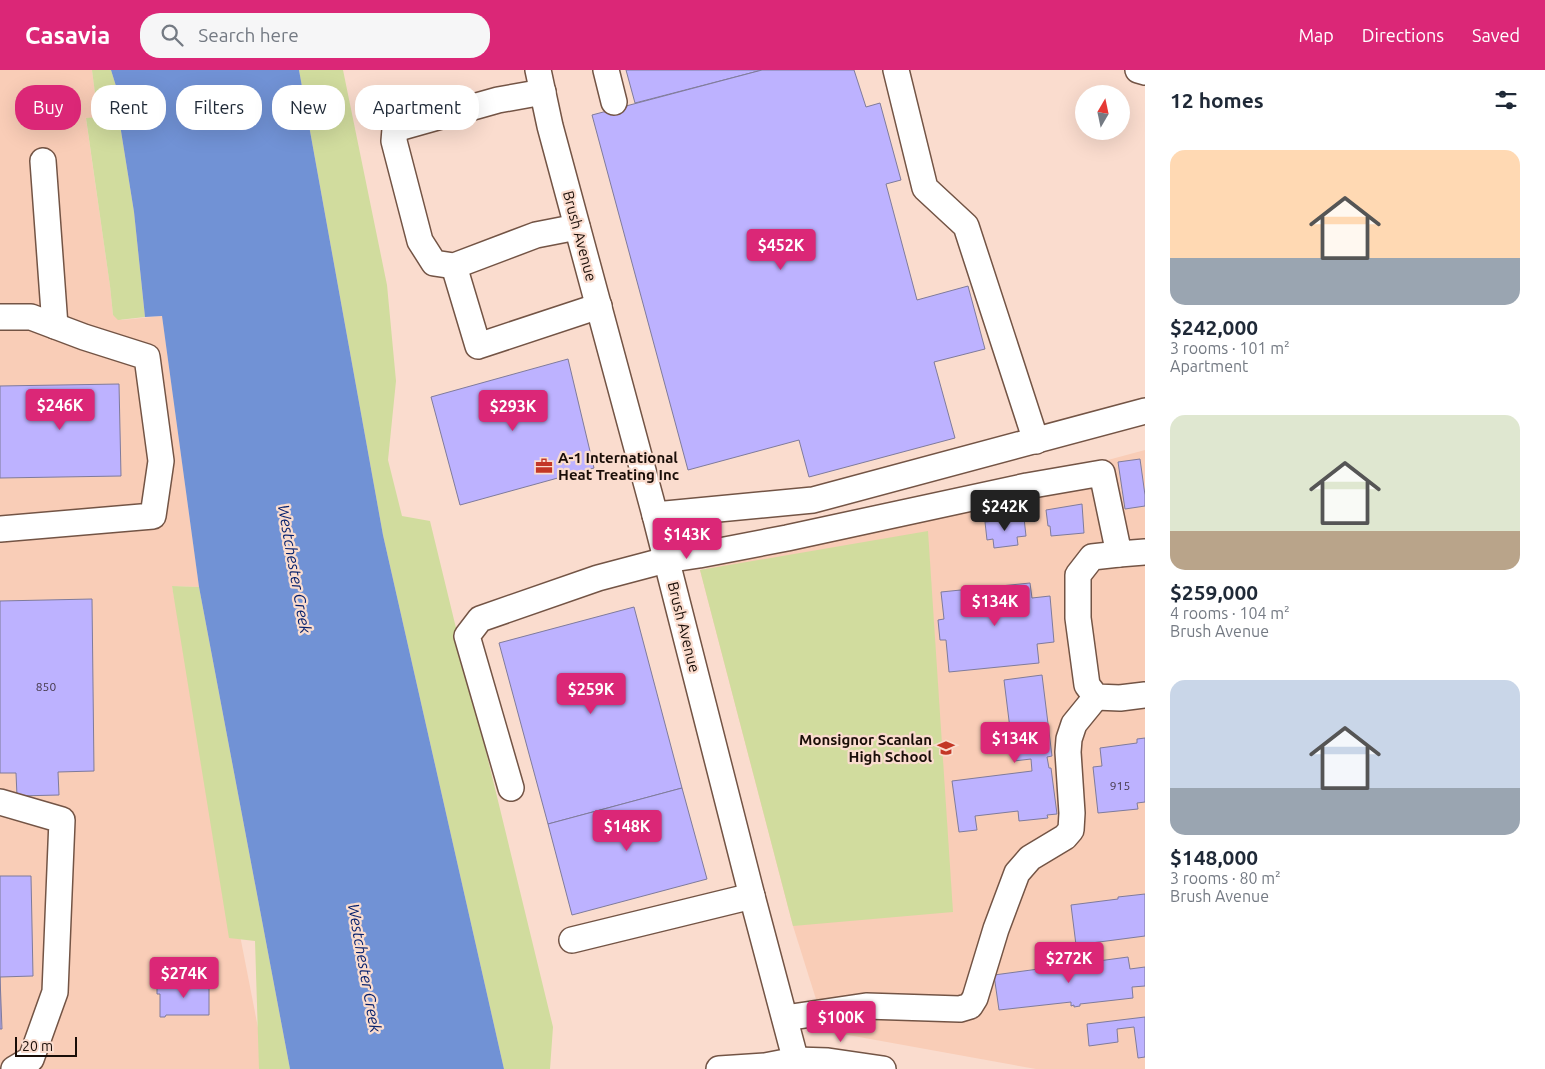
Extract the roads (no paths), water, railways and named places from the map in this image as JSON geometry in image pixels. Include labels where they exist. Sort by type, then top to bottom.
[{"type":"street","points":[[606,70],[614,102]]},
{"type":"street","points":[[896,70],[925,188],[966,226],[1036,441]]},
{"type":"street","points":[[1138,70],[1145,72]]},
{"type":"street","points":[[540,81],[498,100],[395,129],[394,141],[420,241],[434,263],[454,266],[538,235],[577,226]]},
{"type":"street","name":"Brush Avenue","points":[[540,81],[797,1064]]},
{"type":"street","points":[[43,161],[55,326]]},
{"type":"street","points":[[454,266],[478,346],[599,306]]},
{"type":"street","points":[[0,316],[31,317],[84,337],[147,357],[161,461],[153,516],[0,530]]},
{"type":"street","points":[[655,515],[813,500],[1145,410]]},
{"type":"street","points":[[511,788],[467,636],[480,619],[596,579],[666,560],[787,538],[1027,486],[1102,473],[1119,554]]},
{"type":"street","points":[[1096,697],[1087,685],[1078,618],[1078,575],[1092,557],[1145,552]]},
{"type":"street","points":[[1096,697],[1120,698],[1145,695]]},
{"type":"street","points":[[785,1018],[866,1006],[960,1009],[970,1006],[975,998],[996,929],[1017,873],[1030,858],[1065,837],[1071,830],[1069,738],[1074,724],[1096,697]]},
{"type":"street","points":[[0,802],[62,820],[55,992],[31,1059],[14,1069]]},
{"type":"street","points":[[572,940],[752,896]]},
{"type":"street","points":[[719,1069],[828,1061],[883,1069]]},
{"type":"water","name":"Westchester Creek","points":[[111,70],[299,70],[302,85],[272,85],[272,130],[310,130],[383,535],[504,1069],[290,1069],[199,587],[162,316],[145,317],[134,212],[121,131],[166,130],[166,85],[116,85]]},
{"type":"place","name":"A-1 International Heat Treating Inc","points":[[544,466]]},
{"type":"place","name":"Monsignor Scanlan High School","points":[[946,748]]}]
